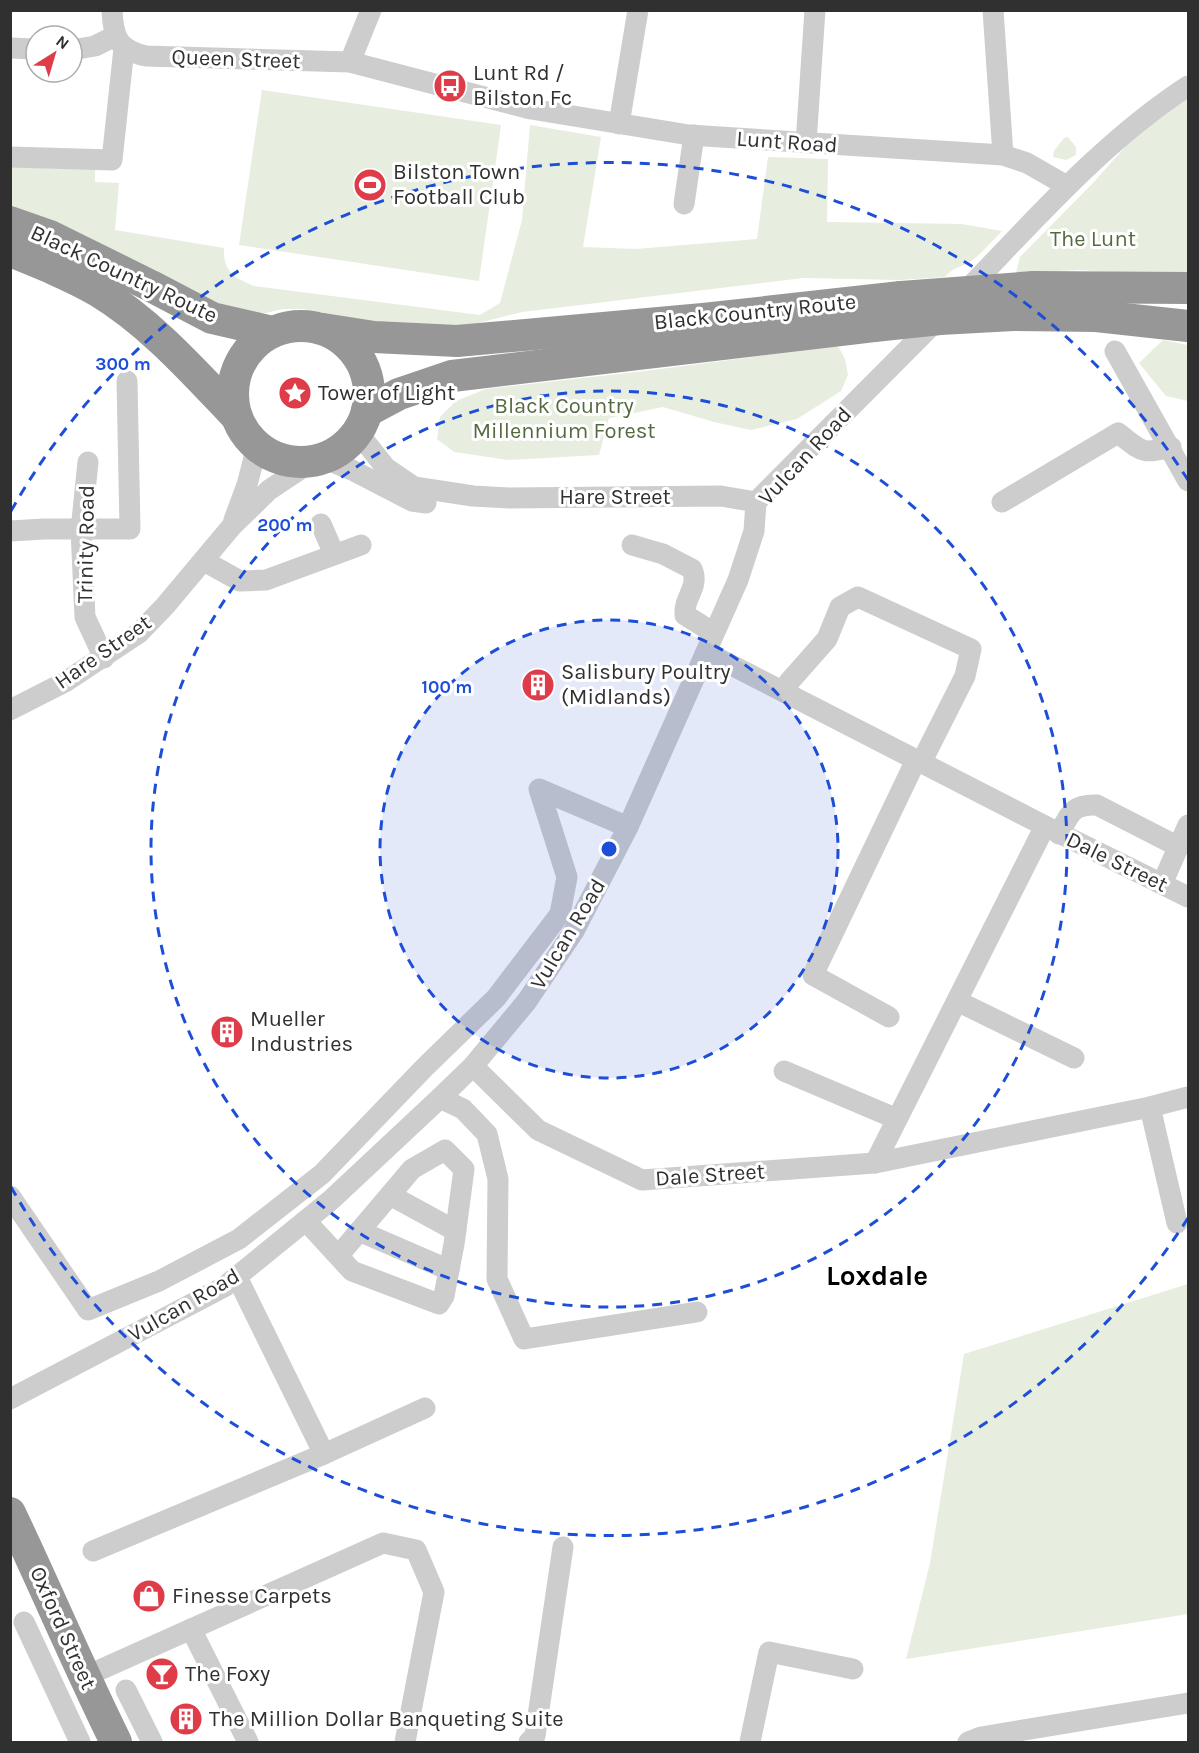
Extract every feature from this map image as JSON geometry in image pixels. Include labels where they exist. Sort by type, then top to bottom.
[{"type":"highway","name":"Black Country Route","points":[[10,222],[60,241],[212,318],[273,332]]},
{"type":"highway","name":"Black Country Route","points":[[10,252],[70,276],[100,292],[125,310],[173,350],[237,417]]},
{"type":"highway","name":"Black Country Route","points":[[323,329],[374,337],[457,341],[703,319],[901,297],[1034,287],[1188,288]]},
{"type":"highway","name":"Black Country Route","points":[[366,414],[381,402],[399,394],[452,376],[940,319],[1013,315],[1096,316],[1188,327]]},
{"type":"highway","points":[[298,326],[323,329],[345,342],[361,361],[369,386],[366,414],[358,432],[347,444],[319,459],[295,462],[282,459],[257,446],[245,432],[237,417],[233,388],[238,367],[250,349],[260,339],[273,332],[298,326]]},
{"type":"highway","name":"Oxford Street","points":[[10,1513],[116,1743]]},
{"type":"street","points":[[10,157],[112,160],[119,42],[112,10]]},
{"type":"street","points":[[350,62],[371,10]]},
{"type":"street","points":[[619,124],[638,10]]},
{"type":"street","points":[[806,143],[814,10]]},
{"type":"street","points":[[993,10],[1003,154]]},
{"type":"street","points":[[84,48],[119,42]]},
{"type":"street","name":"Queen Street","points":[[119,42],[135,54],[146,56],[350,62]]},
{"type":"street","name":"Lunt Road","points":[[350,62],[531,109],[694,135],[1003,154],[1028,163],[1067,186]]},
{"type":"street","points":[[1067,186],[1151,113],[1188,86]]},
{"type":"street","points":[[684,204],[694,135]]},
{"type":"street","name":"Vulcan Road","points":[[10,1399],[224,1287],[331,1200],[473,1066],[527,1001],[574,931],[628,827],[738,580],[754,531],[756,502],[893,366],[1067,186]]},
{"type":"street","points":[[1115,351],[1171,447],[1188,481]]},
{"type":"street","points":[[10,531],[130,529],[127,381]]},
{"type":"street","name":"Hare Street","points":[[366,414],[363,439],[386,468],[414,487],[473,496],[721,496],[756,502]]},
{"type":"street","points":[[1002,502],[1119,433],[1142,451],[1157,451],[1171,447]]},
{"type":"street","name":"Hare Street","points":[[232,526],[248,485],[257,446]]},
{"type":"street","name":"Hare Street","points":[[10,710],[65,682],[139,633],[165,606],[232,526],[269,490],[319,459],[352,470],[412,501],[450,505],[473,496]]},
{"type":"street","name":"Trinity Road","points":[[87,462],[81,530],[85,617],[104,658]]},
{"type":"street","points":[[321,524],[334,554]]},
{"type":"street","points":[[204,561],[240,581],[266,580],[361,545]]},
{"type":"street","name":"Dale Street","points":[[632,545],[663,554],[692,569],[694,588],[686,605],[685,615],[710,643],[786,693],[1188,897]]},
{"type":"street","points":[[786,693],[789,682],[827,639],[840,607],[858,597],[971,649],[964,676],[813,975],[889,1017]]},
{"type":"street","points":[[10,1196],[88,1310],[159,1281],[239,1239],[322,1174],[425,1067],[496,998],[560,914],[567,876],[539,789],[628,827]]},
{"type":"street","points":[[1052,830],[1071,811],[1084,805],[1097,805],[1179,847]]},
{"type":"street","points":[[1162,884],[1188,825]]},
{"type":"street","name":"Dale Street","points":[[875,1162],[957,1001],[1052,830]]},
{"type":"street","points":[[957,1001],[1074,1058]]},
{"type":"street","name":"Dale Street","points":[[473,1066],[538,1130],[642,1180],[875,1162],[1150,1107],[1188,1097]]},
{"type":"street","points":[[784,1071],[897,1119]]},
{"type":"street","points":[[440,1098],[464,1109],[487,1134],[498,1179],[497,1279],[524,1339],[697,1312]]},
{"type":"street","points":[[1150,1107],[1176,1223]]},
{"type":"street","points":[[306,1221],[352,1270],[438,1304],[444,1296],[464,1169],[445,1150],[412,1169],[339,1255]]},
{"type":"street","points":[[390,1195],[456,1231]]},
{"type":"street","points":[[359,1231],[449,1270]]},
{"type":"street","points":[[237,1277],[324,1454]]},
{"type":"street","points":[[93,1551],[324,1454],[425,1408]]},
{"type":"street","points":[[84,1677],[382,1543],[416,1550],[434,1592],[405,1743]]},
{"type":"street","points":[[530,1743],[535,1736],[562,1547]]},
{"type":"street","points":[[54,1608],[17,1626],[80,1743]]},
{"type":"street","points":[[191,1629],[248,1743]]},
{"type":"street","points":[[750,1743],[769,1652],[854,1669]]},
{"type":"street","points":[[126,1690],[152,1743]]},
{"type":"street","points":[[968,1743],[981,1737],[1188,1703]]},
{"type":"green space","name":"Bilston Town Football Club","points":[[262,90],[501,125],[479,281],[239,245]]},
{"type":"green space","name":"The Lunt","points":[[1188,97],[1188,276],[1078,270],[1016,273],[1020,257],[1126,146],[1142,131]]},
{"type":"green space","name":"Black Country Millennium Forest","points":[[530,125],[601,137],[583,247],[636,249],[757,239],[768,157],[828,159],[827,222],[962,224],[1002,231],[974,259],[951,271],[945,277],[899,280],[803,278],[522,312],[458,328],[371,322],[303,309],[242,314],[216,305],[11,210],[11,167],[95,170],[95,182],[119,183],[115,230],[224,248],[228,268],[236,277],[254,286],[480,315],[500,303],[522,220]]},
{"type":"green space","points":[[1068,137],[1076,147],[1076,155],[1066,160],[1053,157],[1054,151],[1064,138]]},
{"type":"green space","points":[[1163,340],[1188,345],[1188,401],[1166,396],[1139,363]]},
{"type":"green space","name":"Black Country Millennium Forest","points":[[838,346],[845,359],[848,375],[841,391],[797,419],[751,430],[663,407],[609,418],[599,455],[508,460],[454,452],[437,439],[440,417],[456,401],[486,389]]},
{"type":"green space","points":[[1188,1284],[1188,1614],[906,1659],[930,1563],[964,1354]]},
{"type":"place","name":"Lunt Rd / Bilston Fc","points":[[450,86]]},
{"type":"place","name":"Bilston Town Football Club","points":[[370,185]]},
{"type":"place","name":"Tower of Light","points":[[295,393]]},
{"type":"place","name":"Salisbury Poultry (Midlands)","points":[[538,685]]},
{"type":"place","name":"Mueller Industries","points":[[227,1032]]},
{"type":"place","name":"Finesse Carpets","points":[[149,1596]]},
{"type":"place","name":"The Foxy","points":[[162,1674]]},
{"type":"place","name":"The Million Dollar Banqueting Suite","points":[[186,1719]]},
{"type":"district","name":"Loxdale","points":[[877,1275]]}]
